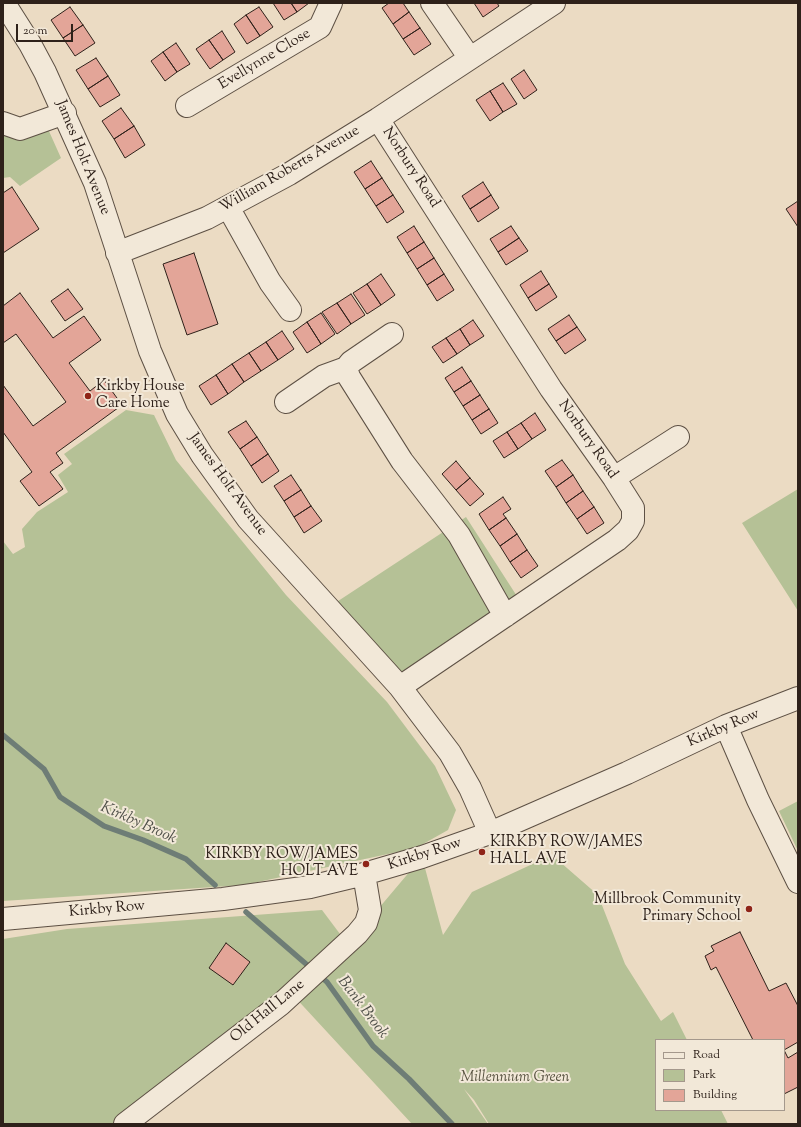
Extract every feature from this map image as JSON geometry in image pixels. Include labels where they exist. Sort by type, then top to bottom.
[{"type":"street","name":"James Holt Avenue","points":[[4,3],[30,44],[65,113],[95,182],[150,351],[177,414],[202,455],[248,518],[400,687],[450,753],[470,788],[490,833]]},
{"type":"street","name":"Evellynne Close","points":[[187,106],[320,27],[331,3]]},
{"type":"street","points":[[432,3],[469,58]]},
{"type":"street","name":"William Roberts Avenue","points":[[117,253],[207,218],[289,174],[378,120],[469,58],[554,3]]},
{"type":"street","points":[[3,123],[20,129],[65,113]]},
{"type":"street","name":"Norbury Road","points":[[378,120],[551,389],[614,478],[633,508],[632,521],[628,530],[400,687]]},
{"type":"street","points":[[228,207],[270,282],[290,310]]},
{"type":"street","points":[[286,402],[324,376],[346,368],[351,362],[392,334]]},
{"type":"street","points":[[346,368],[349,377],[402,461],[459,535],[505,616]]},
{"type":"street","points":[[614,478],[678,437]]},
{"type":"street","name":"Kirkby Row","points":[[3,920],[222,899],[310,887],[364,874],[422,857],[490,833],[620,776],[726,726],[798,698]]},
{"type":"street","points":[[726,726],[758,800],[798,882]]},
{"type":"street","name":"Old Hall Lane","points":[[125,1124],[280,1004],[341,950],[366,923],[370,910],[364,874]]},
{"type":"green space","points":[[48,129],[61,158],[20,186],[10,177],[3,178],[3,136],[19,137]]},
{"type":"green space","points":[[126,410],[154,415],[176,460],[286,595],[387,702],[435,766],[456,810],[448,830],[416,848],[244,885],[3,901],[3,541],[13,554],[25,547],[22,529],[37,512],[68,492],[58,475],[72,464],[64,454]]},
{"type":"green space","points":[[798,489],[798,611],[742,523]]},
{"type":"green space","points":[[466,517],[522,604],[400,687],[329,607]]},
{"type":"green space","points":[[798,801],[798,851],[779,811]]},
{"type":"green space","name":"Millennium Green","points":[[552,855],[598,895],[625,964],[661,1021],[673,1012],[686,1039],[655,1039],[655,1111],[722,1111],[728,1124],[489,1124],[474,1100],[464,1089],[488,1124],[412,1124],[292,994],[357,934],[422,857],[443,935],[472,892]]},
{"type":"green space","points":[[322,910],[343,938],[277,999],[119,1124],[3,1124],[3,939],[67,929]]},
{"type":"building","points":[[273,3],[291,3],[297,12],[284,20]]},
{"type":"building","points":[[291,3],[309,3],[297,12]]},
{"type":"building","points":[[389,3],[403,3],[409,12],[393,24],[382,8]]},
{"type":"building","points":[[474,3],[497,3],[499,6],[483,17]]},
{"type":"building","points":[[70,7],[83,25],[63,38],[51,20]]},
{"type":"building","points":[[259,7],[273,27],[260,36],[246,15]]},
{"type":"building","points":[[409,12],[420,28],[403,39],[393,24]]},
{"type":"building","points":[[246,15],[260,36],[247,44],[234,24]]},
{"type":"building","points":[[83,25],[95,43],[75,56],[63,38]]},
{"type":"building","points":[[420,28],[431,44],[414,55],[403,39]]},
{"type":"building","points":[[222,31],[235,52],[223,60],[209,40]]},
{"type":"building","points":[[209,40],[223,60],[210,69],[196,49]]},
{"type":"building","points":[[176,43],[190,64],[177,72],[163,52]]},
{"type":"building","points":[[163,52],[177,72],[165,81],[151,61]]},
{"type":"building","points":[[96,58],[108,76],[88,89],[76,70]]},
{"type":"building","points":[[524,70],[537,90],[524,99],[511,79]]},
{"type":"building","points":[[108,76],[120,95],[100,107],[88,89]]},
{"type":"building","points":[[503,83],[517,104],[503,112],[490,91]]},
{"type":"building","points":[[490,91],[503,112],[490,121],[476,100]]},
{"type":"building","points":[[121,108],[134,126],[114,139],[102,121]]},
{"type":"building","points":[[134,126],[145,145],[125,158],[114,139]]},
{"type":"building","points":[[371,161],[382,178],[365,189],[354,172]]},
{"type":"building","points":[[382,178],[393,195],[376,206],[365,189]]},
{"type":"building","points":[[483,182],[491,195],[470,209],[462,196]]},
{"type":"building","points":[[12,187],[39,229],[3,253],[3,193]]},
{"type":"building","points":[[393,195],[404,212],[387,223],[376,206]]},
{"type":"building","points":[[491,195],[499,208],[478,222],[470,209]]},
{"type":"building","points":[[798,201],[798,227],[786,209]]},
{"type":"building","points":[[414,226],[424,242],[407,253],[397,237]]},
{"type":"building","points":[[511,226],[519,238],[498,252],[490,239]]},
{"type":"building","points":[[519,238],[528,251],[506,265],[498,252]]},
{"type":"building","points":[[424,242],[434,258],[417,269],[407,253]]},
{"type":"building","points":[[194,253],[218,324],[187,335],[163,264]]},
{"type":"building","points":[[434,258],[444,274],[427,285],[417,269]]},
{"type":"building","points":[[541,271],[549,284],[528,298],[520,285]]},
{"type":"building","points":[[381,274],[395,295],[381,305],[367,284]]},
{"type":"building","points":[[444,274],[454,290],[437,301],[427,285]]},
{"type":"building","points":[[367,284],[381,305],[367,314],[353,293]]},
{"type":"building","points":[[549,284],[557,297],[536,311],[528,298]]},
{"type":"building","points":[[68,289],[83,309],[65,321],[51,301]]},
{"type":"building","name":"Kirkby House Care Home","points":[[20,293],[53,338],[84,316],[101,340],[69,363],[90,391],[104,380],[122,405],[56,453],[63,463],[50,472],[63,489],[39,506],[20,481],[32,472],[3,432],[3,385],[33,426],[66,402],[16,334],[3,343],[3,306]]},
{"type":"building","points":[[351,294],[365,315],[351,324],[337,303]]},
{"type":"building","points":[[337,303],[351,324],[337,334],[322,312]]},
{"type":"building","points":[[321,313],[335,334],[321,344],[307,322]]},
{"type":"building","points":[[569,315],[577,327],[556,341],[548,329]]},
{"type":"building","points":[[473,320],[484,336],[470,345],[460,329]]},
{"type":"building","points":[[307,322],[321,344],[307,353],[293,332]]},
{"type":"building","points":[[577,327],[586,340],[565,354],[556,341]]},
{"type":"building","points":[[460,329],[470,345],[457,354],[446,338]]},
{"type":"building","points":[[282,331],[294,349],[278,360],[266,342]]},
{"type":"building","points":[[446,338],[457,354],[443,363],[432,347]]},
{"type":"building","points":[[266,342],[278,360],[261,371],[249,353]]},
{"type":"building","points":[[249,353],[261,371],[244,382],[232,364]]},
{"type":"building","points":[[232,364],[244,382],[228,394],[216,375]]},
{"type":"building","points":[[462,367],[471,381],[454,392],[445,378]]},
{"type":"building","points":[[216,375],[228,394],[211,405],[199,386]]},
{"type":"building","points":[[471,381],[480,395],[463,406],[454,392]]},
{"type":"building","points":[[480,395],[489,409],[472,420],[463,406]]},
{"type":"building","points":[[489,409],[498,423],[481,434],[472,420]]},
{"type":"building","points":[[535,413],[546,430],[532,439],[521,423]]},
{"type":"building","points":[[246,421],[257,437],[240,449],[228,432]]},
{"type":"building","points":[[521,423],[532,439],[518,449],[507,432]]},
{"type":"building","points":[[507,432],[518,449],[504,458],[493,441]]},
{"type":"building","points":[[257,437],[268,454],[251,466],[240,449]]},
{"type":"building","points":[[268,454],[279,471],[262,483],[251,466]]},
{"type":"building","points":[[562,460],[573,475],[556,487],[545,471]]},
{"type":"building","points":[[456,461],[470,478],[456,490],[442,474]]},
{"type":"building","points":[[291,475],[301,490],[284,501],[274,486]]},
{"type":"building","points":[[573,475],[583,491],[566,503],[556,487]]},
{"type":"building","points":[[470,478],[484,494],[470,506],[456,490]]},
{"type":"building","points":[[301,490],[311,506],[294,517],[284,501]]},
{"type":"building","points":[[583,491],[594,507],[577,519],[566,503]]},
{"type":"building","points":[[503,497],[511,509],[503,514],[506,518],[489,530],[479,514]]},
{"type":"building","points":[[311,506],[322,521],[304,533],[294,517]]},
{"type":"building","points":[[594,507],[604,523],[587,534],[577,519]]},
{"type":"building","points":[[506,518],[517,534],[500,546],[489,530]]},
{"type":"building","points":[[517,534],[527,550],[510,562],[500,546]]},
{"type":"building","points":[[527,550],[538,566],[521,578],[510,562]]},
{"type":"building","points":[[740,932],[769,991],[786,983],[798,1006],[798,1042],[785,1049],[785,1039],[752,1039],[716,967],[711,970],[705,956],[714,951],[711,946]]},
{"type":"building","points":[[226,943],[250,962],[233,985],[209,968]]},
{"type":"building","points":[[785,1052],[788,1058],[798,1052],[798,1087],[785,1094]]},
{"type":"waterway","name":"Kirkby Brook","points":[[3,735],[44,769],[60,797],[104,826],[143,840],[186,859],[215,885]]},
{"type":"waterway","name":"Bank Brook","points":[[246,912],[313,970]]},
{"type":"waterway","name":"Bank Brook","points":[[320,976],[327,982],[373,1046],[409,1079],[452,1124]]},
{"type":"place","name":"Kirkby House Care Home","points":[[88,396]]},
{"type":"place","name":"KIRKBY ROW/JAMES HALL AVE","points":[[482,852]]},
{"type":"place","name":"KIRKBY ROW/JAMES HOLT AVE","points":[[366,864]]},
{"type":"place","name":"Millbrook Community Primary School","points":[[749,909]]}]
